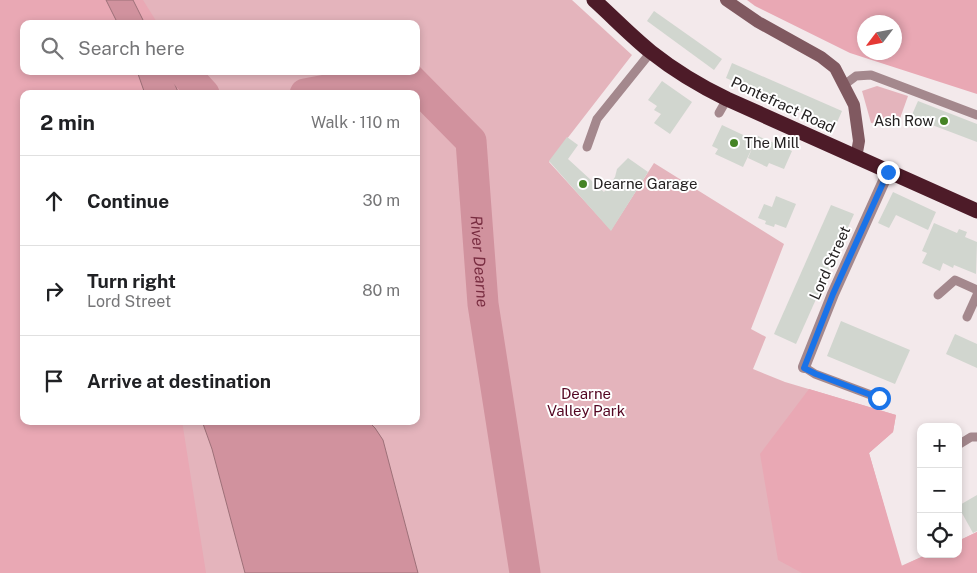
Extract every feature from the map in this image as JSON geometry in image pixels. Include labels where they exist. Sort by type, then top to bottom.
[{"type":"highway","name":"Pontefract Road","points":[[594,0],[651,52],[681,74],[726,99],[977,211]]},
{"type":"street","points":[[726,0],[758,22],[821,57],[835,68],[854,105],[859,141],[856,158]]},
{"type":"street","name":"Lord Street","points":[[804,368],[833,294],[888,172]]},
{"type":"lane","points":[[587,147],[597,119],[651,52]]},
{"type":"lane","points":[[844,85],[856,76],[871,75],[977,115]]},
{"type":"lane","points":[[719,113],[726,99]]},
{"type":"lane","points":[[938,295],[955,280],[977,290]]},
{"type":"lane","points":[[968,317],[977,296]]},
{"type":"lane","points":[[804,368],[879,398]]},
{"type":"lane","points":[[962,443],[971,437],[977,437]]},
{"type":"green space","name":"Dearne Valley Park","points":[[0,0],[572,0],[632,55],[549,162],[611,230],[654,163],[784,244],[751,329],[766,337],[753,369],[785,382],[896,415],[893,432],[869,453],[901,566],[919,558],[962,558],[962,539],[977,532],[977,573],[0,573]]},
{"type":"green space","points":[[877,86],[908,96],[898,124],[871,123],[862,91]]},
{"type":"shaded area","points":[[0,0],[143,0],[156,20],[20,20],[20,75],[193,75],[202,90],[20,90],[20,425],[183,425],[206,573],[0,573]]},
{"type":"shaded area","points":[[106,0],[133,0],[143,20],[116,20]]},
{"type":"shaded area","points":[[747,0],[977,0],[977,94],[872,60],[902,60],[902,15],[857,15],[857,55],[755,6]]},
{"type":"shaded area","points":[[138,75],[171,75],[177,90],[144,90]]},
{"type":"shaded area","points":[[809,389],[896,415],[893,432],[869,453],[902,566],[919,558],[962,558],[962,539],[977,532],[977,573],[802,573],[778,560],[760,454]]},
{"type":"shaded area","points":[[203,425],[372,425],[383,440],[418,573],[245,573],[212,449]]},
{"type":"building","points":[[654,11],[722,59],[714,70],[647,21]]},
{"type":"building","points":[[732,63],[842,111],[835,127],[726,78]]},
{"type":"building","points":[[662,81],[692,102],[670,134],[654,123],[661,114],[654,110],[657,106],[648,100]]},
{"type":"building","name":"Ash Row","points":[[918,101],[977,124],[977,142],[911,117]]},
{"type":"building","points":[[722,125],[756,141],[758,136],[792,151],[784,169],[769,163],[767,167],[748,158],[753,146],[743,167],[715,154],[718,149],[712,146]]},
{"type":"building","name":"Dearne Garage","points":[[567,137],[578,145],[568,159],[604,192],[615,177],[617,169],[628,158],[648,172],[611,231],[549,161]]},
{"type":"building","points":[[893,192],[936,212],[928,230],[896,215],[889,228],[878,223]]},
{"type":"building","points":[[776,196],[796,204],[786,228],[775,224],[774,227],[765,224],[766,221],[758,218],[764,204],[772,207]]},
{"type":"building","points":[[831,205],[854,214],[796,344],[774,334]]},
{"type":"building","points":[[934,223],[957,233],[959,229],[967,232],[965,237],[977,242],[976,274],[954,265],[953,268],[943,263],[940,271],[922,263],[927,253],[922,251]]},
{"type":"building","points":[[841,321],[910,350],[895,384],[827,356]]},
{"type":"building","points":[[955,334],[977,344],[977,368],[946,354]]},
{"type":"building","points":[[977,495],[977,531],[973,533],[962,513],[962,504]]},
{"type":"waterway","name":"River Dearne","points":[[187,75],[200,90]]},
{"type":"waterway","name":"River Dearne","points":[[326,90],[406,75]]},
{"type":"waterway","name":"River Dearne","points":[[406,75],[471,141],[483,304],[525,573]]},
{"type":"place","name":"Ash Row","points":[[944,121]]},
{"type":"place","name":"The Mill","points":[[734,143]]},
{"type":"place","name":"Dearne Garage","points":[[583,184]]},
{"type":"route","points":[[879,398],[804,368],[833,294],[888,172]]}]
